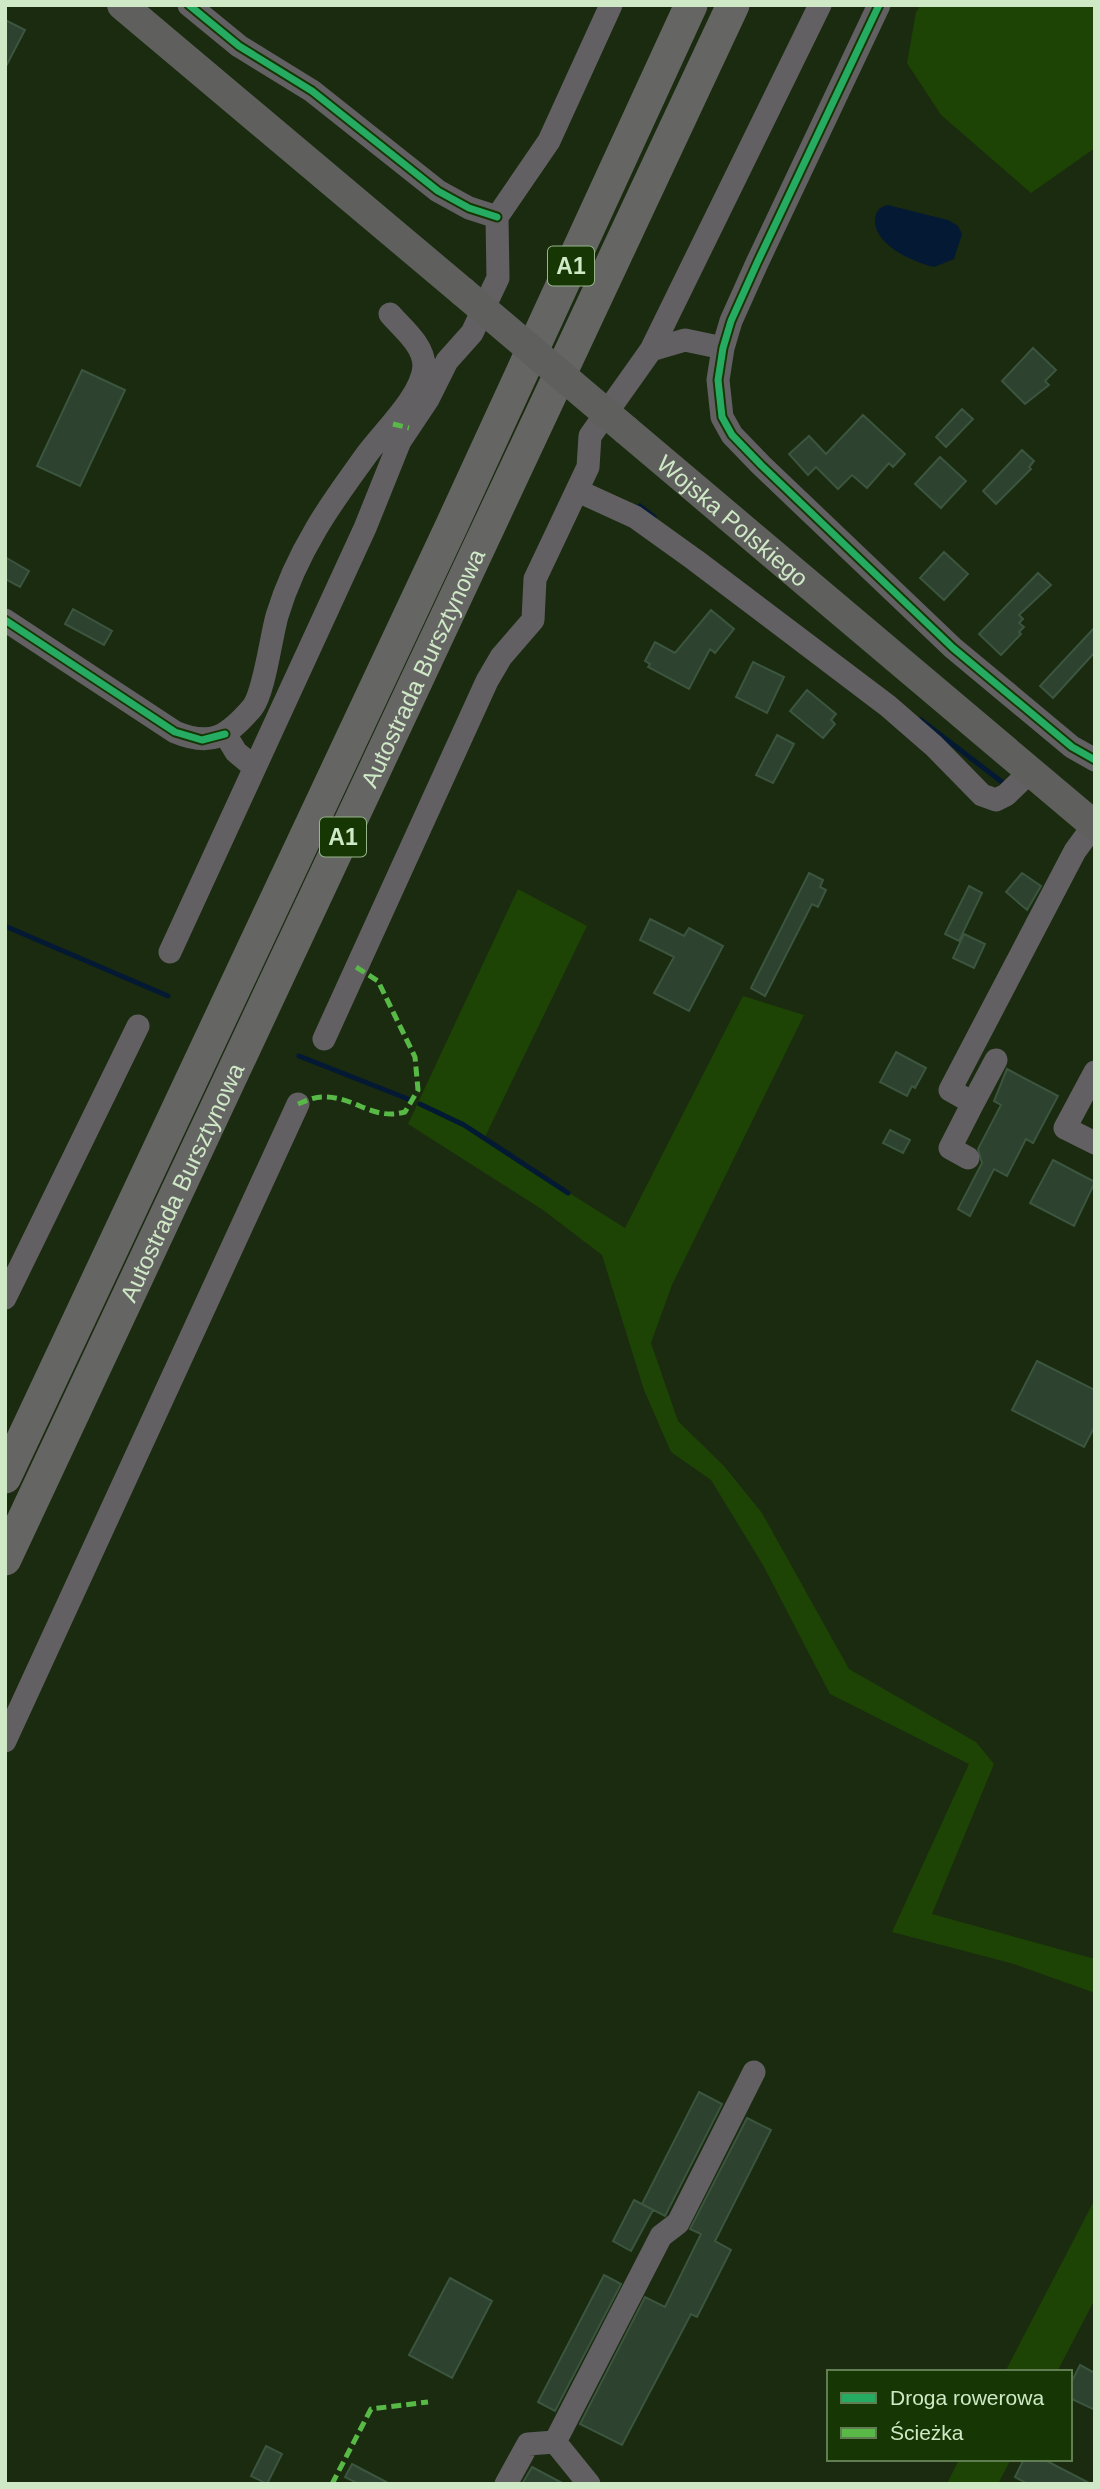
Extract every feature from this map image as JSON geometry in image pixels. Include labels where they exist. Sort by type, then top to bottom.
[{"type":"highway","name":"Autostrada Bursztynowa","points":[[5,1477],[433,565],[691,5]]},
{"type":"highway","name":"Autostrada Bursztynowa","points":[[5,1559],[733,5]]},
{"type":"main road","name":"Wojska Polskiego","points":[[122,5],[1094,825]]},
{"type":"street","points":[[189,5],[239,46],[312,91],[438,191],[469,208],[497,217]]},
{"type":"street","points":[[170,952],[365,528],[400,441],[428,399],[447,361],[472,333],[498,278],[497,217],[549,141],[611,5]]},
{"type":"street","points":[[324,1039],[487,681],[500,657],[533,620],[535,579],[588,467],[590,436],[651,350],[820,5]]},
{"type":"street","points":[[879,5],[731,321],[718,380],[722,417],[732,435],[953,648],[1072,747],[1095,760]]},
{"type":"street","points":[[5,620],[174,732],[202,740],[225,734],[254,705],[278,614],[297,565],[317,527],[369,452],[393,424],[420,381],[424,365],[419,347],[390,314]]},
{"type":"street","points":[[651,350],[685,340],[723,348]]},
{"type":"street","points":[[578,491],[635,516],[750,601],[888,706],[934,746],[982,795],[996,800],[1006,795],[1031,771]]},
{"type":"street","points":[[225,734],[236,752],[254,767]]},
{"type":"street","points":[[974,1102],[950,1090],[1075,851],[1094,825]]},
{"type":"street","points":[[5,1298],[138,1026]]},
{"type":"street","points":[[968,1158],[950,1148],[996,1060]]},
{"type":"street","points":[[1095,1072],[1065,1128],[1095,1143]]},
{"type":"street","points":[[5,1741],[298,1104]]},
{"type":"street","points":[[555,2442],[661,2236],[677,2223],[754,2072]]},
{"type":"street","points":[[506,2484],[527,2444],[555,2442]]},
{"type":"street","points":[[555,2442],[589,2484]]},
{"type":"green space","points":[[921,5],[1095,5],[1095,148],[1031,193],[941,115],[907,63],[916,12]]},
{"type":"green space","points":[[518,889],[587,926],[484,1139],[625,1228],[743,996],[804,1015],[672,1285],[651,1343],[678,1421],[724,1466],[762,1513],[849,1669],[976,1742],[994,1764],[932,1914],[1095,1959],[1095,1993],[1014,1964],[892,1932],[969,1764],[830,1694],[763,1565],[711,1480],[671,1452],[644,1390],[602,1255],[543,1210],[408,1124]]},
{"type":"green space","points":[[1095,2199],[1095,2299],[1058,2370],[1006,2370]]},
{"type":"green space","points":[[958,2461],[1010,2461],[998,2484],[947,2484]]},
{"type":"water","points":[[888,205],[948,220],[958,226],[962,234],[954,259],[934,267],[907,257],[888,245],[876,229],[875,220],[878,210]]},
{"type":"building","points":[[5,20],[25,30],[5,68]]},
{"type":"building","points":[[1033,348],[1056,370],[1045,381],[1049,385],[1025,404],[1002,381]]},
{"type":"building","points":[[82,370],[125,390],[80,486],[37,466]]},
{"type":"building","points":[[962,409],[973,419],[946,447],[936,437]]},
{"type":"building","points":[[863,415],[905,454],[893,467],[889,463],[867,488],[852,475],[838,489],[816,467],[808,475],[789,454],[809,436],[826,454]]},
{"type":"building","points":[[1022,450],[1034,461],[1029,467],[1031,469],[996,504],[983,491]]},
{"type":"building","points":[[940,457],[966,481],[941,508],[915,484]]},
{"type":"building","points":[[944,552],[968,574],[944,600],[920,578]]},
{"type":"building","points":[[5,557],[29,571],[20,587],[5,579]]},
{"type":"building","points":[[1038,573],[1051,585],[1019,615],[1023,619],[1019,623],[1024,627],[1019,632],[1021,634],[1001,655],[979,634]]},
{"type":"building","points":[[73,609],[112,631],[104,645],[65,624]]},
{"type":"building","points":[[711,610],[734,629],[715,653],[710,649],[689,689],[648,667],[650,664],[645,661],[655,642],[675,653]]},
{"type":"building","points":[[1095,627],[1095,652],[1053,698],[1040,686]]},
{"type":"building","points":[[753,662],[784,677],[767,713],[736,697]]},
{"type":"building","points":[[807,690],[836,714],[831,720],[835,724],[823,738],[790,711]]},
{"type":"building","points":[[777,735],[794,744],[773,783],[756,775]]},
{"type":"building","points":[[809,873],[823,880],[820,887],[826,890],[818,907],[812,904],[765,996],[751,988]]},
{"type":"building","points":[[1022,873],[1041,886],[1027,910],[1006,892]]},
{"type":"building","points":[[969,886],[982,893],[959,941],[945,934]]},
{"type":"building","points":[[650,919],[684,936],[689,928],[723,946],[689,1011],[654,993],[674,957],[640,940]]},
{"type":"building","points":[[964,934],[985,944],[974,968],[953,958]]},
{"type":"building","points":[[896,1052],[926,1068],[915,1088],[912,1086],[907,1096],[880,1082]]},
{"type":"building","points":[[1007,1069],[1058,1096],[1033,1143],[1026,1139],[1007,1176],[994,1169],[970,1216],[958,1209],[982,1163],[978,1149],[1001,1105],[994,1101]]},
{"type":"building","points":[[890,1130],[910,1140],[903,1153],[883,1143]]},
{"type":"building","points":[[1053,1160],[1095,1182],[1074,1226],[1030,1203]]},
{"type":"building","points":[[1037,1361],[1095,1390],[1095,1426],[1084,1447],[1012,1410]]},
{"type":"building","points":[[699,2092],[722,2104],[665,2216],[642,2204]]},
{"type":"building","points":[[747,2118],[771,2130],[715,2241],[731,2250],[697,2317],[691,2314],[622,2445],[580,2424],[645,2297],[665,2307],[701,2234],[690,2229]]},
{"type":"building","points":[[634,2200],[653,2210],[631,2251],[613,2241]]},
{"type":"building","points":[[604,2275],[621,2284],[555,2411],[538,2402]]},
{"type":"building","points":[[450,2278],[492,2301],[452,2378],[409,2355]]},
{"type":"building","points":[[1080,2365],[1095,2373],[1095,2410],[1072,2399],[1072,2381]]},
{"type":"building","points":[[266,2446],[282,2454],[267,2484],[251,2476]]},
{"type":"building","points":[[1023,2461],[1047,2461],[1091,2484],[1028,2484],[1015,2477]]},
{"type":"building","points":[[352,2464],[390,2484],[359,2484],[345,2477]]},
{"type":"building","points":[[532,2467],[564,2484],[522,2484]]},
{"type":"waterway","points":[[640,506],[654,517]]},
{"type":"waterway","points":[[921,720],[1002,782]]},
{"type":"waterway","points":[[5,926],[168,996]]},
{"type":"waterway","points":[[299,1056],[408,1099]]},
{"type":"waterway","points":[[420,1104],[464,1125],[568,1193]]},
{"type":"marked path","points":[[393,424],[409,428]]},
{"type":"marked path","points":[[298,1104],[318,1097],[336,1098],[373,1111],[393,1114],[405,1112],[418,1090],[415,1057],[378,981],[356,967]]},
{"type":"marked path","points":[[332,2484],[371,2409],[428,2402]]},
{"type":"cycle path","points":[[189,5],[239,46],[312,91],[438,191],[469,208],[497,217]]},
{"type":"cycle path","points":[[879,5],[731,321],[718,380],[722,417],[732,435],[761,465],[953,648],[1072,747],[1095,760]]},
{"type":"cycle path","points":[[5,620],[175,732],[202,740],[225,734]]}]
